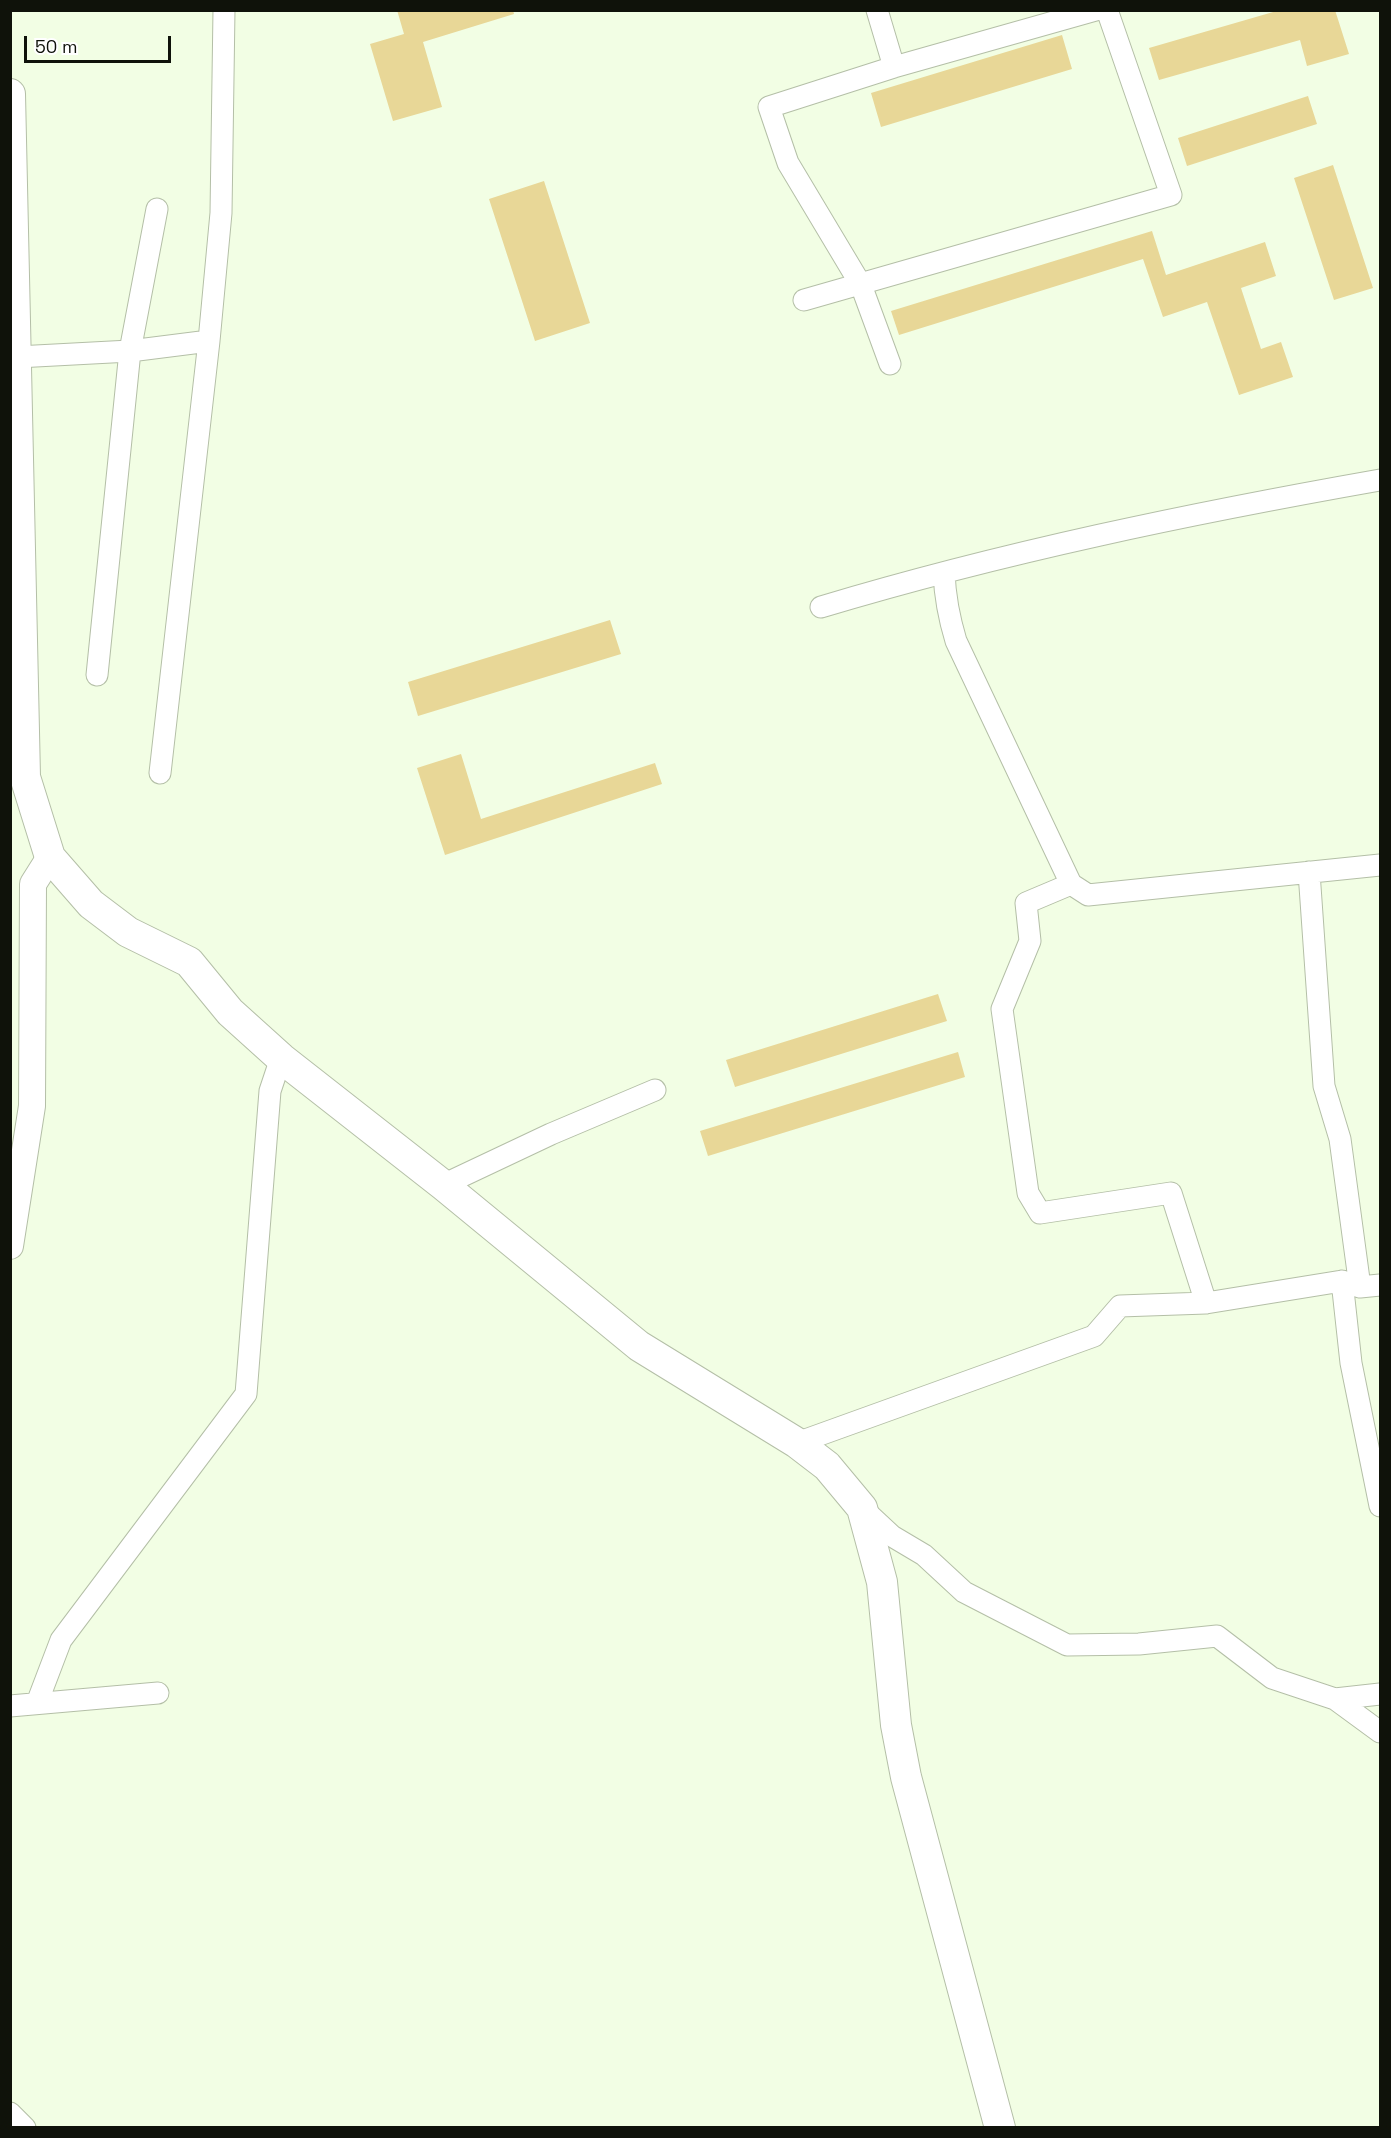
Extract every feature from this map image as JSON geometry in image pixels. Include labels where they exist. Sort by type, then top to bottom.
[{"type":"main road","points":[[10,94],[25,777],[50,857],[91,904],[128,932],[189,962],[230,1012],[281,1058],[443,1185],[639,1346],[797,1443],[827,1466],[862,1508],[882,1582],[896,1725],[906,1776],[1000,2127]]},
{"type":"street","points":[[160,773],[209,341],[221,213],[224,10]]},
{"type":"street","points":[[877,10],[894,67]]},
{"type":"street","points":[[890,364],[861,285],[788,163],[769,107],[894,67],[1096,10]]},
{"type":"street","points":[[804,300],[1171,195],[1107,10]]},
{"type":"street","points":[[97,675],[130,351],[157,209]]},
{"type":"street","points":[[17,357],[130,351],[209,341]]},
{"type":"street","points":[[821,607],[944,573],[1156,524],[1380,480]]},
{"type":"street","points":[[944,573],[945,595],[956,641],[1071,884],[1088,895],[1380,865]]},
{"type":"street","points":[[10,1246],[32,1106],[33,884],[50,857]]},
{"type":"street","points":[[1309,872],[1324,1086],[1340,1139],[1361,1284],[1351,1363],[1380,1506]]},
{"type":"street","points":[[1071,884],[1026,903],[1030,941],[1002,1009],[1029,1193],[1040,1213],[1171,1193],[1206,1302]]},
{"type":"street","points":[[37,1702],[61,1640],[246,1394],[270,1092],[281,1058]]},
{"type":"street","points":[[443,1185],[551,1134],[655,1090]]},
{"type":"street","points":[[797,1443],[1094,1336],[1120,1306],[1206,1302],[1361,1284]]},
{"type":"street","points":[[862,1508],[892,1536],[924,1555],[964,1592],[1067,1645],[1139,1644],[1217,1636],[1272,1678],[1335,1699],[1380,1732]]},
{"type":"street","points":[[10,1706],[158,1693]]},
{"type":"street","points":[[1335,1699],[1380,1694]]},
{"type":"street","points":[[10,2113],[25,2127]]},
{"type":"building","points":[[397,10],[513,10],[514,14],[423,42],[442,107],[393,121],[370,44],[404,34]]},
{"type":"building","points":[[1280,10],[1335,10],[1349,54],[1307,66],[1300,40],[1159,80],[1149,48]]},
{"type":"building","points":[[1062,35],[1072,69],[881,127],[871,93]]},
{"type":"building","points":[[1308,96],[1317,124],[1187,166],[1178,138]]},
{"type":"building","points":[[1333,165],[1373,288],[1334,300],[1294,178]]},
{"type":"building","points":[[544,181],[590,323],[535,341],[489,199]]},
{"type":"building","points":[[1152,231],[1166,275],[1265,242],[1276,276],[1241,288],[1261,349],[1281,342],[1293,377],[1239,395],[1207,302],[1163,317],[1143,259],[899,335],[891,311]]},
{"type":"building","points":[[610,620],[621,654],[418,716],[408,682]]},
{"type":"building","points":[[461,754],[481,819],[655,763],[662,784],[445,855],[417,768]]},
{"type":"building","points":[[938,994],[947,1021],[735,1087],[726,1060]]},
{"type":"building","points":[[958,1052],[965,1077],[708,1156],[700,1131]]}]
